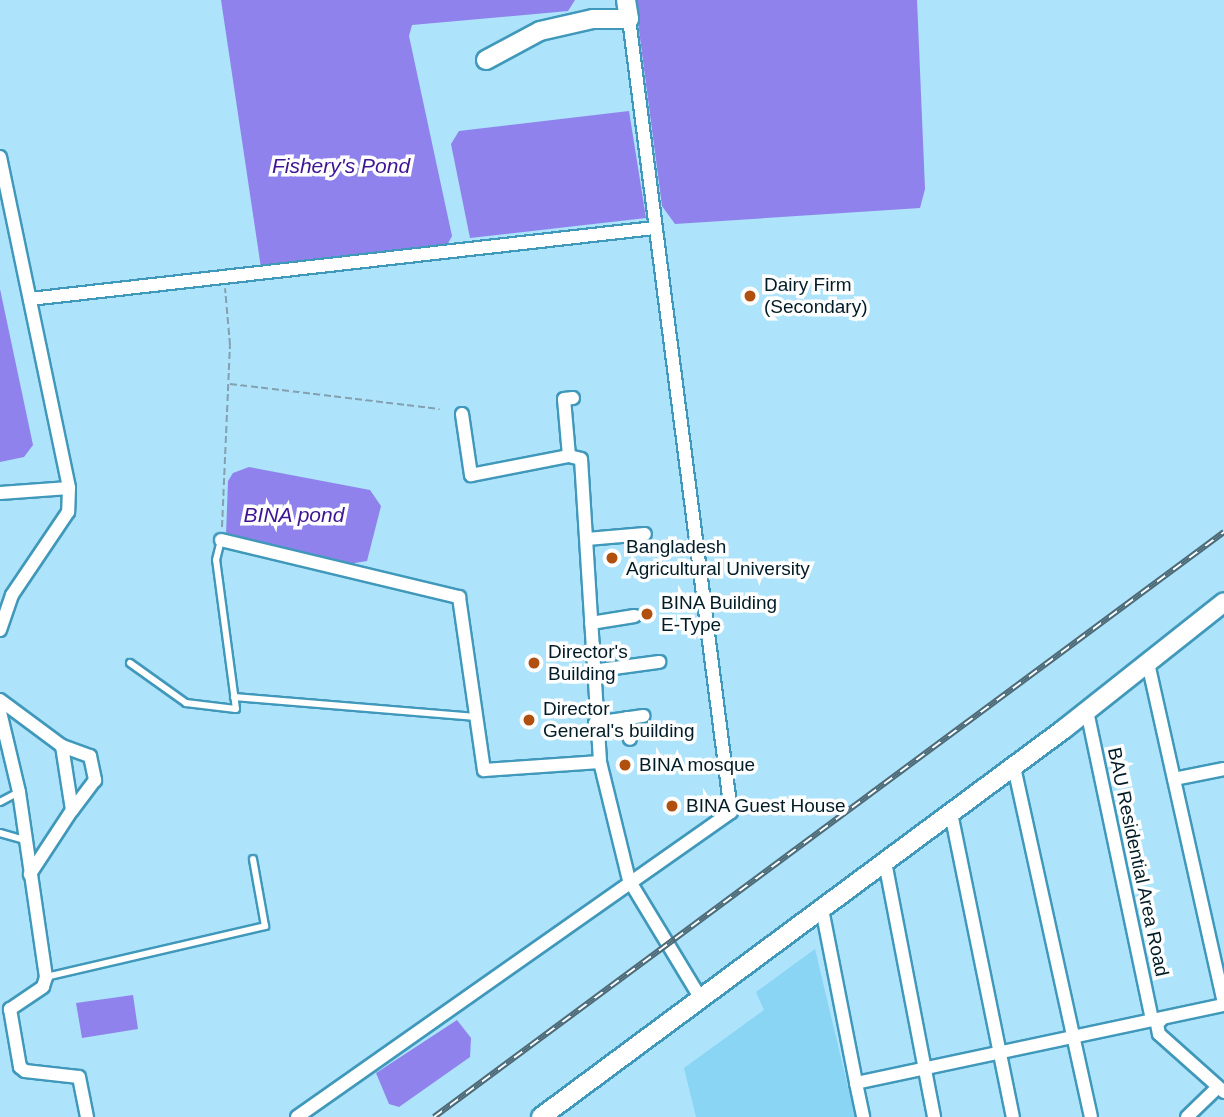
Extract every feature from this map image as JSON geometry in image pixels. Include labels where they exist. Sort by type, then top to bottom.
[{"type":"street","points":[[297,1117],[629,880],[731,813],[626,0]]},
{"type":"street","points":[[485,60],[540,31],[593,19],[629,19]]},
{"type":"street","points":[[0,157],[69,488],[68,512],[20,579],[0,630]]},
{"type":"street","points":[[30,299],[654,228]]},
{"type":"street","points":[[569,456],[564,399],[573,398]]},
{"type":"street","points":[[462,414],[471,475],[569,456],[581,459],[592,671],[600,762],[629,880],[701,999]]},
{"type":"street","points":[[0,493],[69,488]]},
{"type":"street","points":[[587,539],[645,534]]},
{"type":"street","points":[[221,540],[459,597],[484,770],[600,762]]},
{"type":"street","points":[[541,1117],[1087,711],[1224,602]]},
{"type":"street","points":[[591,623],[634,616]]},
{"type":"street","points":[[592,671],[659,662]]},
{"type":"street","points":[[856,1083],[1224,1004],[1148,663]]},
{"type":"street","points":[[0,700],[62,746],[90,756],[95,780],[30,874]]},
{"type":"street","name":"BAU Residential Area Road","points":[[1087,711],[1158,1019],[1159,1034],[1221,1090],[1187,1117]]},
{"type":"street","points":[[0,712],[19,792],[46,977],[43,987],[10,1009],[20,1067],[25,1071],[79,1077],[87,1117]]},
{"type":"street","points":[[596,723],[643,716]]},
{"type":"street","points":[[627,719],[629,739]]},
{"type":"street","points":[[62,746],[72,810]]},
{"type":"street","points":[[1014,766],[1091,1117]]},
{"type":"street","points":[[1174,779],[1224,769]]},
{"type":"street","points":[[951,813],[1013,1117]]},
{"type":"street","points":[[885,862],[934,1117]]},
{"type":"street","points":[[822,909],[863,1117]]},
{"type":"lane","points":[[130,663],[186,704],[236,709],[216,560],[221,540]]},
{"type":"lane","points":[[234,697],[476,717]]},
{"type":"lane","points":[[0,802],[19,792]]},
{"type":"lane","points":[[0,833],[25,840]]},
{"type":"lane","points":[[46,977],[265,926],[253,859]]},
{"type":"path","points":[[221,540],[229,383],[223,276]]},
{"type":"path","points":[[229,383],[440,409]]},
{"type":"shaded area","name":"Bangladesh Agricultural University","points":[[0,0],[1224,0],[1224,1117],[0,1117]]},
{"type":"shaded area","points":[[815,949],[855,1117],[696,1117],[684,1068],[764,1010],[756,992]]},
{"type":"water","name":"Fishery's Pond","points":[[221,0],[575,0],[568,11],[412,25],[409,36],[452,236],[445,249],[261,268]]},
{"type":"water","points":[[635,0],[917,0],[925,189],[920,208],[675,224],[662,206]]},
{"type":"water","points":[[629,111],[646,218],[470,238],[451,144],[459,131]]},
{"type":"water","points":[[0,289],[33,445],[24,457],[0,462]]},
{"type":"water","name":"BINA pond","points":[[249,467],[370,490],[381,506],[367,561],[349,564],[243,544],[226,535],[228,481],[233,473]]},
{"type":"water","points":[[133,995],[138,1029],[82,1038],[76,1003]]},
{"type":"water","points":[[457,1020],[471,1038],[470,1057],[399,1107],[389,1104],[376,1073]]},
{"type":"railway","points":[[434,1117],[1224,532]]},
{"type":"place","name":"Dairy Firm (Secondary)","points":[[750,296]]},
{"type":"place","name":"Bangladesh Agricultural University","points":[[612,558]]},
{"type":"place","name":"BINA Building E-Type","points":[[647,614]]},
{"type":"place","name":"Director's Building","points":[[534,663]]},
{"type":"place","name":"Director General's building","points":[[529,720]]},
{"type":"place","name":"BINA mosque","points":[[625,765]]},
{"type":"place","name":"BINA Guest House","points":[[672,806]]}]
